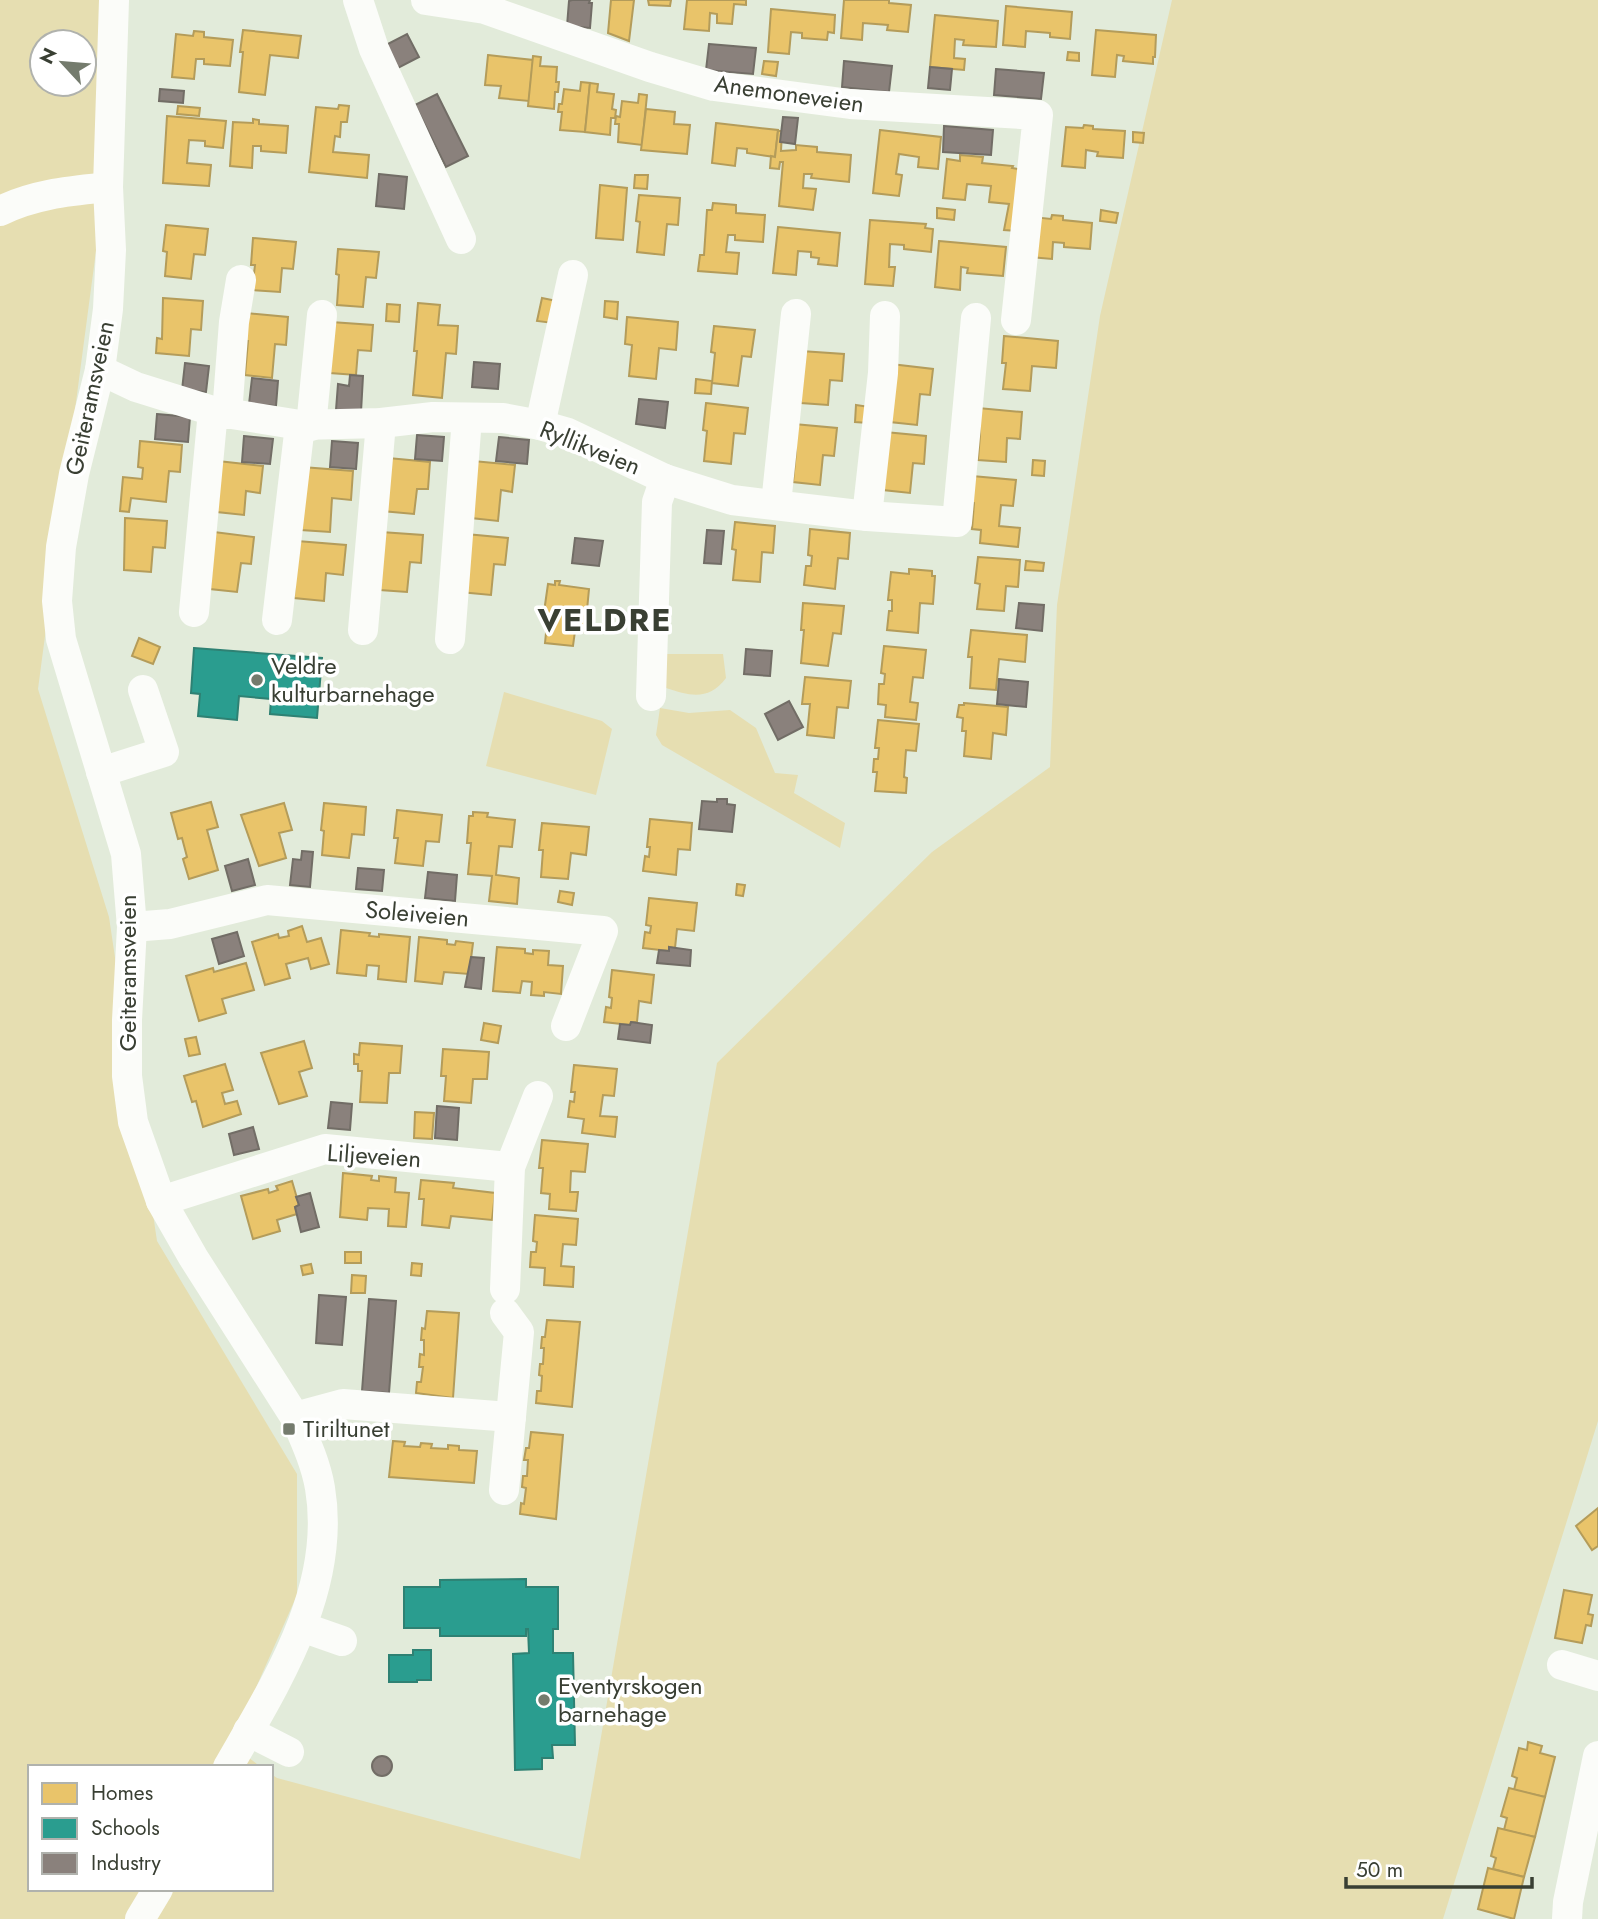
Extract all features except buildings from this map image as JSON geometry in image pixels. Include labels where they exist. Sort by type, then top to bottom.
[{"type":"street","points":[[358,0],[374,49],[461,239]]},
{"type":"street","name":"Anemoneveien","points":[[426,0],[485,9],[650,67],[714,86],[850,104],[1038,115],[1016,320]]},
{"type":"street","name":"Geiteramsveien","points":[[118,1],[108,187],[111,250],[109,297],[100,370],[74,474],[61,547],[57,601],[61,639],[126,854],[132,927],[127,1076],[134,1122],[161,1200],[295,1418],[307,1444],[320,1488],[323,1540],[316,1580],[302,1627],[229,1765]]},
{"type":"street","points":[[0,211],[51,193],[108,187]]},
{"type":"street","points":[[540,425],[573,275]]},
{"type":"street","points":[[194,612],[220,412],[241,280]]},
{"type":"street","points":[[776,504],[796,314]]},
{"type":"street","points":[[277,620],[322,315]]},
{"type":"street","points":[[867,516],[883,373],[885,316]]},
{"type":"street","name":"Ryllikveien","points":[[100,370],[136,387],[220,412],[305,426],[381,423],[423,417],[503,418],[568,433],[665,479],[732,500],[867,516],[957,522],[975,318]]},
{"type":"street","points":[[450,639],[467,418]]},
{"type":"street","points":[[363,630],[381,423]]},
{"type":"street","points":[[651,696],[657,502],[665,479]]},
{"type":"street","points":[[101,772],[164,752],[143,690]]},
{"type":"street","name":"Soleiveien","points":[[132,927],[170,924],[267,900],[603,931],[566,1026]]},
{"type":"street","points":[[504,1490],[519,1332],[505,1301],[510,1167],[538,1096]]},
{"type":"street","name":"Liljeveien","points":[[161,1200],[326,1149],[510,1167]]},
{"type":"street","points":[[295,1418],[343,1404],[511,1417]]},
{"type":"street","points":[[302,1627],[342,1641]]},
{"type":"street","points":[[1562,1665],[1598,1676]]},
{"type":"street","points":[[248,1731],[289,1752]]},
{"type":"street","points":[[1567,1919],[1568,1902],[1598,1756]]},
{"type":"street","points":[[140,1919],[157,1891]]},
{"type":"shaded area","points":[[0,0],[103,0],[105,183],[38,689],[109,917],[157,1241],[297,1474],[297,1595],[231,1744],[258,1765],[28,1765],[28,1891],[273,1891],[273,1775],[580,1859],[717,1063],[932,852],[1050,767],[1057,605],[1100,316],[1172,0],[1598,0],[1598,1421],[1443,1919],[0,1919]]},
{"type":"shaded area","points":[[660,654],[723,654],[726,678],[713,690],[699,695],[666,688],[660,676]]},
{"type":"shaded area","points":[[504,692],[602,721],[612,729],[596,795],[486,766]]},
{"type":"shaded area","points":[[660,708],[689,713],[730,710],[756,728],[775,773],[798,775],[794,793],[845,823],[840,848],[662,745],[656,735]]},
{"type":"place","name":"Veldre kulturbarnehage","points":[[257,680]]},
{"type":"place","name":"Tiriltunet","points":[[289,1429]]},
{"type":"place","name":"Eventyrskogen barnehage","points":[[544,1700]]},
{"type":"district","name":"VELDRE","points":[[605,620]]}]
